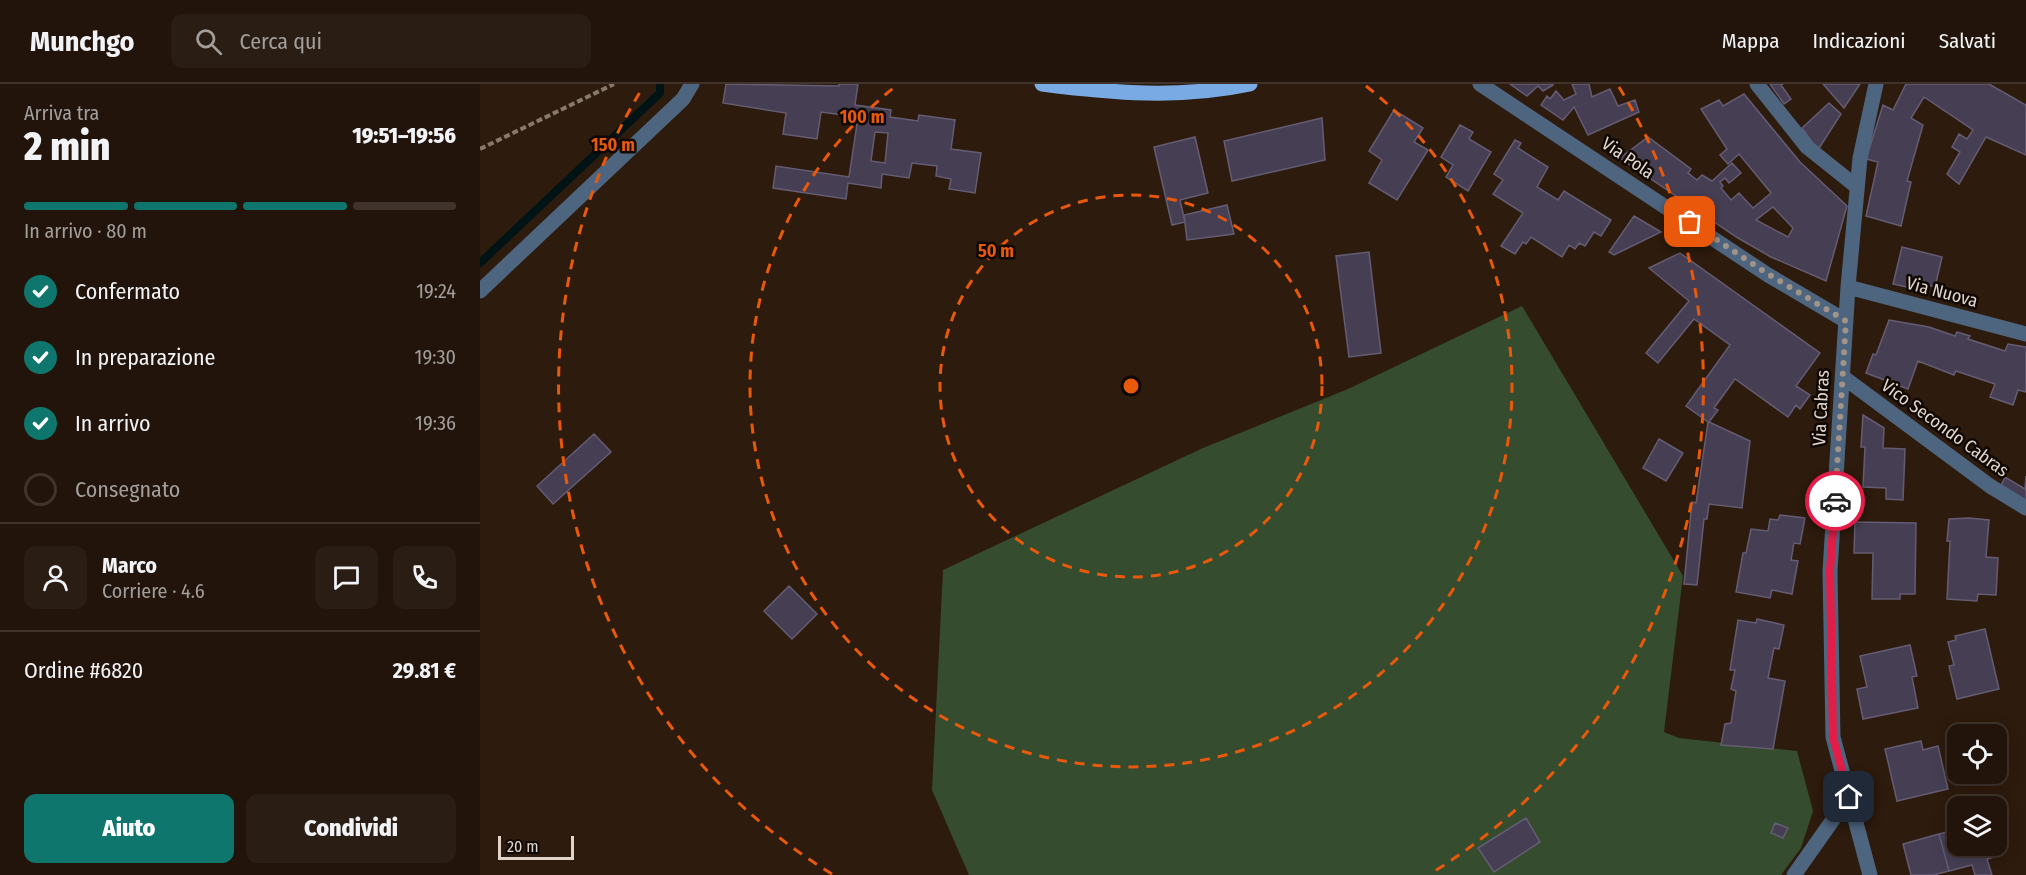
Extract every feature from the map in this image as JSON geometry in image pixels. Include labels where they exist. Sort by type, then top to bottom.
[{"type":"main road","points":[[1042,84],[1160,95],[1217,91],[1250,84]]},
{"type":"street","points":[[480,291],[683,99],[692,84]]},
{"type":"street","name":"Via Pola","points":[[1480,84],[1768,274],[1846,321]]},
{"type":"street","points":[[1758,84],[1807,147],[1857,187]]},
{"type":"street","name":"Via Cabras","points":[[1870,875],[1833,737],[1830,571],[1848,287],[1857,187],[1860,158],[1876,84]]},
{"type":"street","name":"Via Nuova","points":[[1848,287],[2026,334]]},
{"type":"street","name":"Vico Secondo Cabras","points":[[1842,377],[1990,486],[2026,508]]},
{"type":"street","points":[[1794,875],[1849,797]]},
{"type":"path","points":[[480,149],[614,84]]},
{"type":"green space","points":[[1522,306],[1683,576],[1664,732],[1679,738],[1797,751],[1813,811],[1801,848],[1781,875],[969,875],[932,790],[943,570],[1203,448],[1348,389]]},
{"type":"building","points":[[726,84],[839,86],[839,84],[858,84],[855,105],[891,110],[890,117],[918,121],[919,115],[955,120],[951,149],[981,153],[975,193],[949,189],[951,179],[936,176],[937,166],[912,163],[909,178],[882,174],[881,188],[848,183],[846,199],[773,188],[776,166],[849,177],[858,117],[821,112],[817,139],[783,134],[786,113],[723,103]],"holes":[[[875,132],[888,133],[885,163],[871,161]]]},
{"type":"building","points":[[1510,84],[1553,85],[1543,91],[1538,86],[1527,96]]},
{"type":"building","points":[[1572,84],[1589,84],[1592,97],[1610,89],[1618,106],[1635,100],[1639,112],[1588,135],[1574,107],[1563,120],[1541,105],[1547,96],[1550,99],[1556,91],[1564,100],[1576,94]]},
{"type":"building","points":[[1770,84],[1783,84],[1781,85],[1791,99],[1784,104]]},
{"type":"building","points":[[1823,84],[1860,84],[1844,108]]},
{"type":"building","points":[[1906,84],[1989,84],[2026,105],[2026,155],[1986,137],[1959,184],[1947,174],[1960,152],[1952,147],[1959,134],[1967,139],[1973,130],[1924,97],[1911,118],[1923,125],[1907,181],[1911,182],[1901,226],[1866,216],[1878,162],[1866,159],[1883,105],[1893,110]]},
{"type":"building","points":[[1744,94],[1800,162],[1847,206],[1826,281],[1771,257],[1738,238],[1620,158],[1648,137],[1691,169],[1688,173],[1697,180],[1702,175],[1712,181],[1732,163],[1741,173],[1729,183],[1725,178],[1720,182],[1723,186],[1721,188],[1731,200],[1739,193],[1753,208],[1771,193],[1739,154],[1728,164],[1720,155],[1727,149],[1701,109],[1719,100],[1723,106]],"holes":[[[1773,207],[1793,228],[1788,237],[1756,220]]]},
{"type":"building","points":[[1829,103],[1841,114],[1818,150],[1802,128]]},
{"type":"building","points":[[1394,110],[1423,128],[1414,142],[1428,150],[1397,200],[1369,183],[1382,160],[1369,151]]},
{"type":"building","points":[[1322,118],[1325,160],[1232,181],[1224,141]]},
{"type":"building","points":[[1460,125],[1473,132],[1469,139],[1491,152],[1468,191],[1446,177],[1453,165],[1441,157]]},
{"type":"building","points":[[1195,137],[1208,193],[1180,200],[1185,222],[1172,225],[1154,147]]},
{"type":"building","points":[[1515,140],[1521,143],[1518,148],[1548,167],[1537,187],[1558,200],[1564,191],[1611,220],[1601,236],[1594,232],[1585,246],[1579,243],[1575,249],[1569,245],[1562,257],[1531,237],[1526,244],[1523,242],[1515,254],[1501,246],[1523,213],[1493,194],[1503,180],[1494,174]]},
{"type":"building","points":[[1227,205],[1234,234],[1187,240],[1184,215]]},
{"type":"building","points":[[1634,216],[1661,232],[1614,255],[1609,252]]},
{"type":"building","points":[[1902,247],[1942,257],[1935,287],[1918,282],[1916,289],[1893,284]]},
{"type":"building","points":[[1369,252],[1381,353],[1349,357],[1336,256]]},
{"type":"building","points":[[1680,253],[1820,353],[1796,386],[1810,395],[1800,409],[1796,405],[1788,417],[1735,379],[1714,408],[1718,410],[1709,422],[1750,441],[1742,508],[1709,504],[1707,519],[1704,519],[1697,585],[1684,584],[1692,502],[1696,503],[1708,422],[1686,406],[1730,345],[1694,319],[1658,363],[1646,353],[1689,301],[1649,268]]},
{"type":"building","points":[[1889,320],[1929,327],[1955,336],[1957,332],[1970,336],[1968,339],[2005,351],[2008,344],[2026,347],[2026,392],[2018,390],[2013,405],[1990,397],[1995,384],[1956,371],[1954,375],[1918,361],[1908,389],[1866,373],[1873,354],[1876,355]]},
{"type":"building","points":[[1863,415],[1884,428],[1883,448],[1905,449],[1903,500],[1886,499],[1886,488],[1863,487],[1865,447],[1861,447]]},
{"type":"building","points":[[594,434],[611,452],[553,504],[537,486]]},
{"type":"building","points":[[1659,439],[1683,453],[1666,481],[1643,468]]},
{"type":"building","points":[[2026,476],[2026,502],[2000,488],[2005,477],[2025,489]]},
{"type":"building","points":[[1780,515],[1805,518],[1800,544],[1794,543],[1791,560],[1798,561],[1792,594],[1772,590],[1770,598],[1736,592],[1743,553],[1746,553],[1751,529],[1768,531],[1770,519],[1778,520]]},
{"type":"building","points":[[1949,519],[1989,520],[1986,557],[1998,558],[1996,595],[1978,594],[1977,601],[1947,599]]},
{"type":"building","points":[[1855,522],[1916,523],[1915,594],[1900,594],[1900,599],[1872,599],[1873,553],[1854,553]]},
{"type":"building","points":[[789,586],[817,614],[792,639],[764,611]]},
{"type":"building","points":[[1757,619],[1784,625],[1779,649],[1774,648],[1768,678],[1785,681],[1773,749],[1721,745],[1725,724],[1731,723],[1736,691],[1731,689],[1735,670],[1730,670],[1738,620],[1756,623]]},
{"type":"building","points":[[1985,629],[1999,689],[1957,699],[1949,666],[1954,665],[1948,642],[1956,640],[1955,636]]},
{"type":"building","points":[[1910,645],[1917,676],[1912,677],[1918,708],[1863,719],[1857,689],[1867,687],[1860,656]]},
{"type":"building","points":[[1921,741],[1923,750],[1938,746],[1948,789],[1897,801],[1885,749]]},
{"type":"building","points":[[1526,818],[1540,842],[1494,872],[1478,848]]},
{"type":"building","points":[[1775,823],[1788,828],[1783,838],[1771,833]]},
{"type":"building","points":[[1947,832],[1947,856],[1998,856],[1987,859],[1992,875],[1975,875],[1972,865],[1949,871],[1939,834]]},
{"type":"building","points":[[1939,834],[1949,871],[1933,875],[1911,875],[1903,844]]},
{"type":"waterway","points":[[480,263],[660,93],[660,84]]},
{"type":"way so far","points":[[1690,222],[1768,274],[1846,321],[1835,501]]},
{"type":"route","points":[[1835,501],[1830,571],[1833,737],[1849,797]]}]
